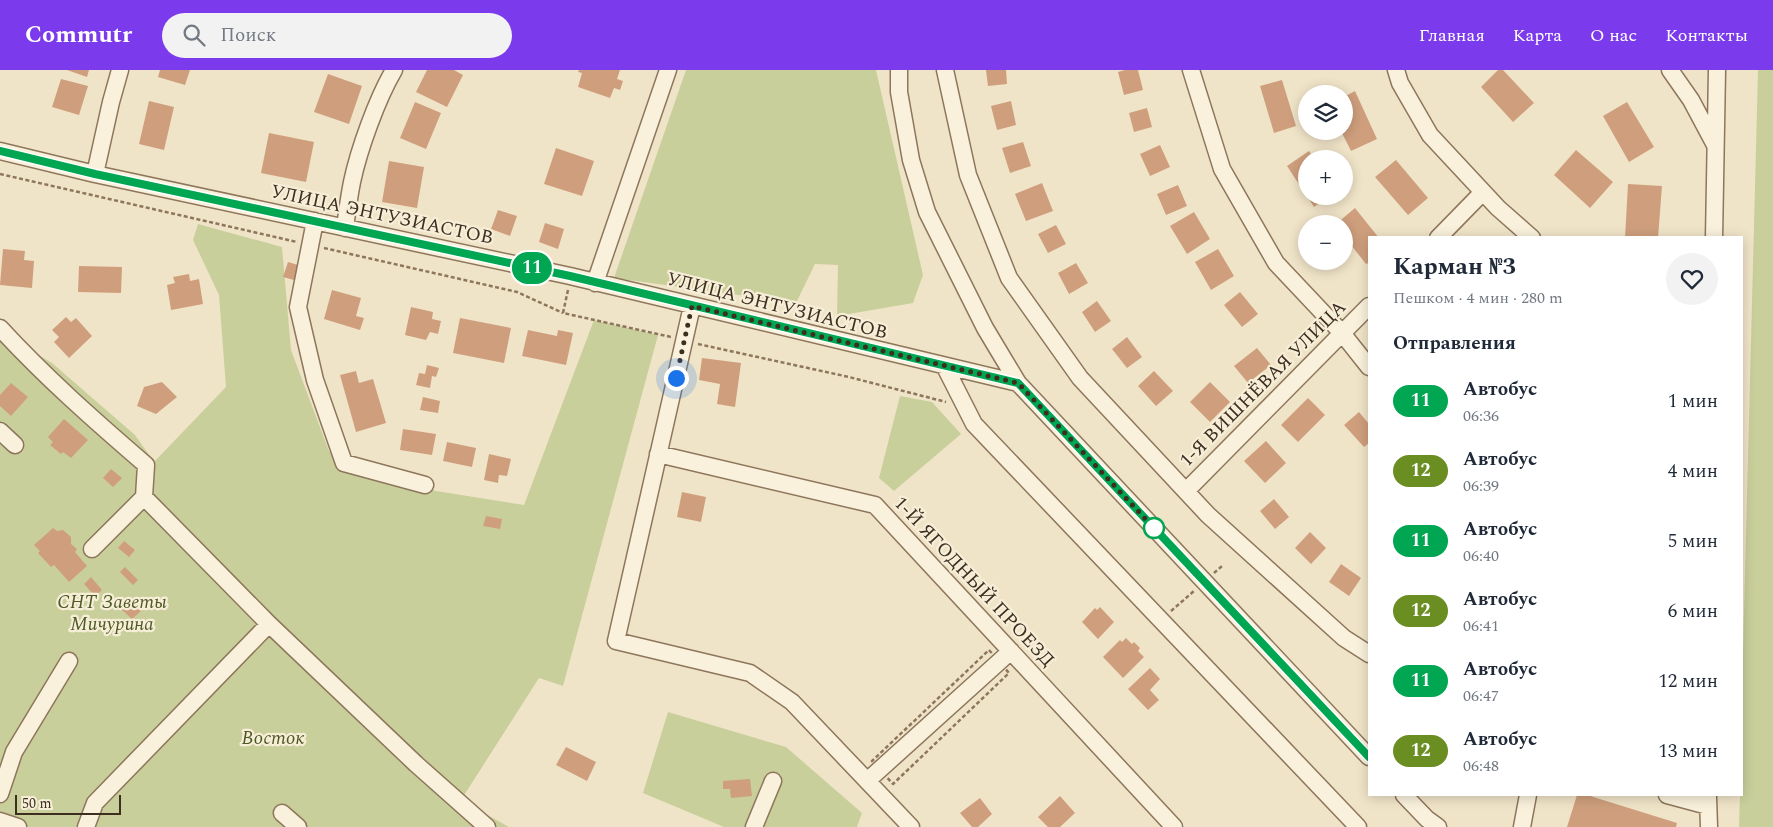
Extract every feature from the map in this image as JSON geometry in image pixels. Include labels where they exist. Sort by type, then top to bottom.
[{"type":"street","points":[[95,174],[120,70]]},
{"type":"street","points":[[345,228],[352,182],[367,132],[388,79],[394,70]]},
{"type":"street","points":[[595,283],[668,70]]},
{"type":"street","points":[[899,70],[899,92],[911,160],[927,212],[985,328],[1018,383],[1368,756]]},
{"type":"street","points":[[945,70],[968,175],[1009,278],[1080,378],[1208,515],[1344,638],[1368,653]]},
{"type":"street","points":[[1191,70],[1222,169],[1276,263],[1342,333],[1368,366]]},
{"type":"street","points":[[1396,70],[1400,83],[1430,135],[1498,208],[1530,236]]},
{"type":"street","points":[[1670,70],[1691,100],[1716,147]]},
{"type":"street","points":[[1714,236],[1717,70]]},
{"type":"street","name":"УЛИЦА ЭНТУЗИАСТОВ","points":[[0,151],[95,174],[570,276],[1018,383]]},
{"type":"street","points":[[1440,236],[1483,192]]},
{"type":"street","points":[[315,221],[298,306],[316,380],[344,463],[425,485]]},
{"type":"street","points":[[692,306],[616,641],[750,674],[792,702],[910,827]]},
{"type":"street","name":"1-Я ВИШНЁВАЯ УЛИЦА","points":[[1186,491],[1368,307]]},
{"type":"street","points":[[0,328],[30,361],[146,465],[144,497],[92,549]]},
{"type":"street","points":[[945,367],[974,424],[1358,827]]},
{"type":"street","points":[[0,431],[14,445]]},
{"type":"street","name":"1-Й ЯГОДНЫЙ ПРОЕЗД","points":[[658,454],[874,505],[1174,827]]},
{"type":"street","points":[[144,497],[269,624],[416,764],[487,827]]},
{"type":"street","points":[[86,827],[95,803],[269,624]]},
{"type":"street","points":[[867,781],[1011,651]]},
{"type":"street","points":[[0,794],[14,752],[69,661]]},
{"type":"street","points":[[754,827],[773,781]]},
{"type":"street","points":[[1405,796],[1427,819],[1438,827]]},
{"type":"street","points":[[1522,827],[1528,796]]},
{"type":"street","points":[[1674,796],[1708,801],[1709,827]]},
{"type":"street","points":[[282,813],[298,827]]},
{"type":"street","points":[[0,820],[18,827]]},
{"type":"path","points":[[0,174],[517,292],[563,314],[849,377],[966,407]]},
{"type":"path","points":[[563,314],[570,276]]},
{"type":"green space","points":[[686,70],[876,70],[923,275],[913,303],[837,316],[838,265],[815,264],[796,303],[614,278]]},
{"type":"green space","points":[[1758,70],[1773,70],[1773,827],[1739,827],[1740,796],[1743,796],[1743,651]]},
{"type":"green space","points":[[198,224],[282,247],[291,350],[329,451],[436,491],[524,505],[594,320],[658,335],[563,686],[539,678],[461,800],[509,827],[0,827],[0,332],[52,363],[135,435],[154,462],[226,387],[219,295],[193,240]]},
{"type":"green space","points":[[900,396],[932,402],[961,434],[894,491],[879,478]]},
{"type":"green space","points":[[668,712],[786,747],[862,813],[857,827],[724,827],[643,793]]},
{"type":"building","points":[[67,70],[89,70],[87,77]]},
{"type":"building","points":[[160,70],[190,70],[185,85],[158,77]]},
{"type":"building","points":[[427,70],[454,70],[463,75],[447,107],[416,92]]},
{"type":"building","points":[[579,70],[620,70],[617,79],[623,81],[620,90],[614,88],[610,98],[578,87],[582,73],[578,72]]},
{"type":"building","points":[[986,70],[1006,70],[1007,84],[988,86]]},
{"type":"building","points":[[1138,70],[1143,90],[1124,95],[1118,72]]},
{"type":"building","points":[[1498,70],[1503,70],[1534,103],[1513,122],[1481,87]]},
{"type":"building","points":[[328,74],[362,86],[349,124],[314,112]]},
{"type":"building","points":[[61,79],[88,86],[79,115],[52,107]]},
{"type":"building","points":[[1282,80],[1296,126],[1274,133],[1260,86]]},
{"type":"building","points":[[1355,91],[1377,139],[1353,150],[1350,150],[1346,140],[1353,140],[1353,92]]},
{"type":"building","points":[[149,101],[174,107],[164,150],[139,144]]},
{"type":"building","points":[[1011,101],[1016,125],[997,130],[991,106]]},
{"type":"building","points":[[415,102],[441,113],[426,149],[400,138]]},
{"type":"building","points":[[1627,102],[1654,147],[1629,162],[1603,116]]},
{"type":"building","points":[[1147,108],[1152,127],[1134,132],[1129,113]]},
{"type":"building","points":[[269,133],[314,142],[306,182],[261,173]]},
{"type":"building","points":[[1023,142],[1031,166],[1010,173],[1002,148]]},
{"type":"building","points":[[1160,145],[1170,167],[1150,176],[1140,154]]},
{"type":"building","points":[[556,148],[594,161],[582,196],[544,184]]},
{"type":"building","points":[[1576,150],[1613,182],[1590,208],[1554,175]]},
{"type":"building","points":[[1298,158],[1298,183],[1287,166]]},
{"type":"building","points":[[1396,160],[1428,198],[1408,215],[1375,177]]},
{"type":"building","points":[[389,161],[424,167],[417,208],[382,202]]},
{"type":"building","points":[[1042,183],[1053,211],[1026,221],[1015,194]]},
{"type":"building","points":[[1628,184],[1662,186],[1658,236],[1625,236]]},
{"type":"building","points":[[1178,185],[1187,206],[1166,215],[1157,194]]},
{"type":"building","points":[[1355,208],[1377,236],[1368,236],[1368,263],[1366,264],[1353,247],[1353,215],[1347,215]]},
{"type":"building","points":[[498,210],[517,216],[510,236],[491,229]]},
{"type":"building","points":[[1194,212],[1210,239],[1187,254],[1170,226]]},
{"type":"building","points":[[545,223],[564,229],[558,249],[539,242]]},
{"type":"building","points":[[1056,225],[1066,244],[1048,253],[1038,234]]},
{"type":"building","points":[[3,249],[25,251],[24,260],[34,261],[32,288],[0,285]]},
{"type":"building","points":[[1218,249],[1234,276],[1211,290],[1195,262]]},
{"type":"building","points":[[288,262],[298,265],[294,280],[283,277]]},
{"type":"building","points":[[1076,263],[1088,283],[1069,294],[1058,273]]},
{"type":"building","points":[[79,266],[122,267],[121,293],[78,292]]},
{"type":"building","points":[[189,274],[190,281],[199,279],[203,304],[171,310],[167,285],[175,283],[173,277]]},
{"type":"building","points":[[332,290],[361,298],[356,316],[364,318],[360,330],[324,319]]},
{"type":"building","points":[[1240,292],[1258,314],[1242,327],[1224,305]]},
{"type":"building","points":[[1097,301],[1111,321],[1095,332],[1082,312]]},
{"type":"building","points":[[411,307],[433,312],[432,319],[441,321],[438,334],[430,332],[426,340],[405,335]]},
{"type":"building","points":[[66,317],[71,322],[76,318],[92,336],[69,358],[54,342],[59,337],[52,330]]},
{"type":"building","points":[[460,318],[511,328],[504,363],[453,353]]},
{"type":"building","points":[[528,330],[557,336],[558,330],[573,333],[566,365],[522,356]]},
{"type":"building","points":[[1127,337],[1142,357],[1127,368],[1112,349]]},
{"type":"building","points":[[1257,348],[1271,365],[1248,383],[1234,366]]},
{"type":"building","points":[[702,358],[741,363],[735,407],[717,404],[720,384],[699,380]]},
{"type":"building","points":[[427,365],[439,368],[436,377],[432,376],[430,388],[416,385],[419,373],[425,374]]},
{"type":"building","points":[[356,371],[359,383],[373,379],[386,423],[356,432],[340,375]]},
{"type":"building","points":[[1154,371],[1173,391],[1156,406],[1138,386]]},
{"type":"building","points":[[162,382],[177,397],[156,414],[137,406],[144,387]]},
{"type":"building","points":[[1210,382],[1230,402],[1210,422],[1190,402]]},
{"type":"building","points":[[11,383],[28,397],[11,416],[0,406],[0,395]]},
{"type":"building","points":[[423,397],[440,401],[438,413],[420,410]]},
{"type":"building","points":[[1308,398],[1325,415],[1298,442],[1281,425]]},
{"type":"building","points":[[1359,412],[1368,423],[1368,444],[1364,447],[1344,425]]},
{"type":"building","points":[[64,419],[88,440],[71,458],[63,452],[61,454],[50,445],[53,442],[48,437]]},
{"type":"building","points":[[403,429],[436,434],[432,455],[400,450]]},
{"type":"building","points":[[1266,441],[1286,463],[1265,483],[1244,461]]},
{"type":"building","points":[[447,442],[476,448],[472,467],[443,461]]},
{"type":"building","points":[[489,454],[511,459],[507,476],[499,475],[498,483],[484,480]]},
{"type":"building","points":[[111,469],[122,478],[113,487],[103,478]]},
{"type":"building","points":[[682,492],[706,497],[701,522],[677,517]]},
{"type":"building","points":[[1274,499],[1289,517],[1275,529],[1260,511]]},
{"type":"building","points":[[486,516],[502,519],[500,529],[483,526]]},
{"type":"building","points":[[53,528],[57,531],[63,530],[71,537],[71,544],[77,549],[75,552],[87,566],[69,582],[54,565],[51,567],[38,553],[40,551],[34,545]]},
{"type":"building","points":[[1310,532],[1326,548],[1311,564],[1295,548]]},
{"type":"building","points":[[124,541],[135,550],[129,557],[118,548]]},
{"type":"building","points":[[1341,564],[1361,578],[1349,596],[1329,582]]},
{"type":"building","points":[[125,567],[138,580],[133,585],[120,572]]},
{"type":"building","points":[[91,577],[102,590],[95,596],[84,584]]},
{"type":"building","points":[[129,598],[141,611],[132,619],[120,608]]},
{"type":"building","points":[[1100,607],[1114,622],[1098,639],[1082,622],[1095,608],[1097,610]]},
{"type":"building","points":[[1126,638],[1140,648],[1138,651],[1144,657],[1123,678],[1103,657],[1120,640],[1122,642]]},
{"type":"building","points":[[1150,668],[1160,679],[1150,690],[1159,700],[1148,710],[1128,689]]},
{"type":"building","points":[[566,747],[596,762],[587,781],[556,765]]},
{"type":"building","points":[[750,779],[752,796],[731,798],[730,789],[723,789],[723,781]]},
{"type":"building","points":[[1060,796],[1075,813],[1060,827],[1048,827],[1038,817]]},
{"type":"building","points":[[1577,796],[1590,796],[1677,823],[1676,827],[1567,827]]},
{"type":"building","points":[[980,798],[992,814],[978,827],[972,827],[960,813]]},
{"type":"bus line","name":"11","points":[[0,151],[95,174],[570,276],[1018,383],[1368,756]]},
{"type":"route","points":[[676,378],[692,306],[1018,383],[1154,528]]},
{"type":"park label","name":"СНТ Заветы Мичурина","points":[[112,613]]},
{"type":"park label","name":"Восток","points":[[273,738]]}]
